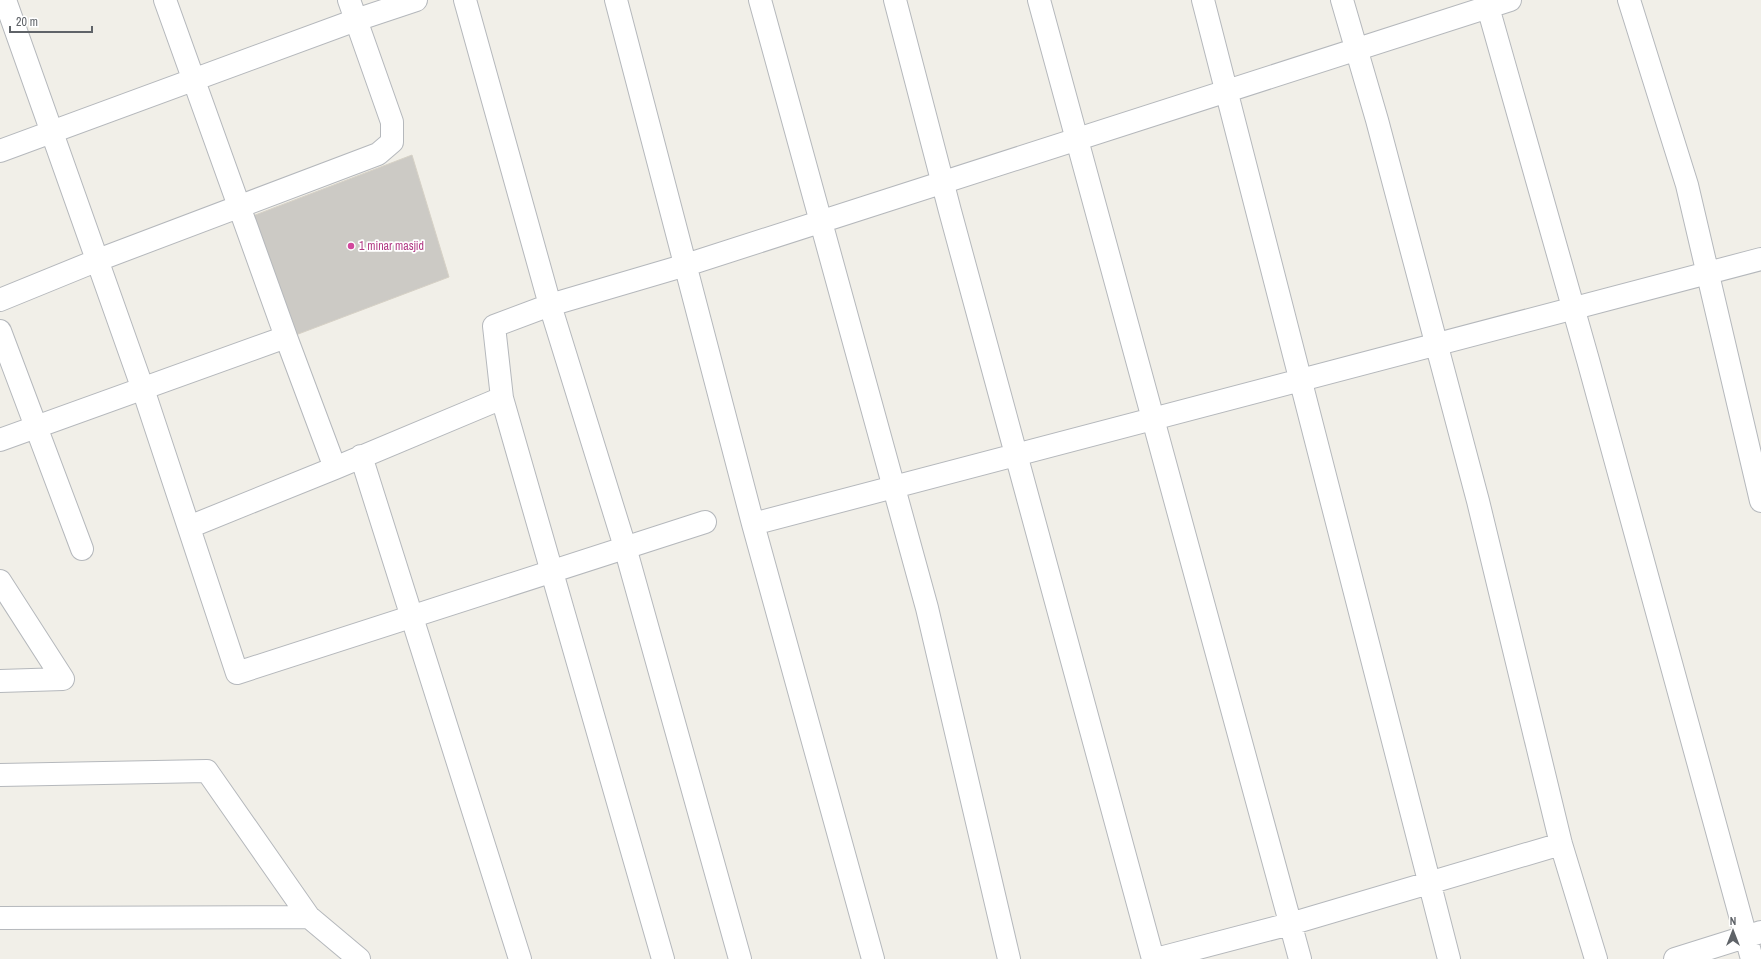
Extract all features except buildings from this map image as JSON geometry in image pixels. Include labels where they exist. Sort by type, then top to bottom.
[{"type":"street","points":[[165,0],[238,208],[334,468]]},
{"type":"street","points":[[0,151],[193,81],[353,10],[416,0]]},
{"type":"street","points":[[465,0],[550,305],[625,547],[740,959]]},
{"type":"street","points":[[616,0],[753,524],[873,959]]},
{"type":"street","points":[[760,0],[927,608],[1009,959]]},
{"type":"street","points":[[895,0],[1016,455],[1154,959],[1290,924],[1561,844]]},
{"type":"street","points":[[1039,0],[1300,959]]},
{"type":"street","points":[[1203,0],[1450,959]]},
{"type":"street","points":[[1342,0],[1478,501],[1561,844],[1596,959]]},
{"type":"street","points":[[663,959],[502,398],[494,326],[550,305],[686,265],[1356,49],[1487,4],[1510,0]]},
{"type":"street","points":[[1629,0],[1687,185],[1761,501]]},
{"type":"street","points":[[7,2],[142,388],[237,673],[705,522]]},
{"type":"street","points":[[1487,4],[1753,935],[1752,959]]},
{"type":"street","points":[[0,300],[98,260],[378,154],[392,142],[392,122],[353,10]]},
{"type":"street","points":[[753,524],[1761,259]]},
{"type":"street","points":[[0,331],[82,549]]},
{"type":"street","points":[[0,440],[286,337]]},
{"type":"street","points":[[189,527],[502,398]]},
{"type":"street","points":[[361,456],[520,959]]},
{"type":"street","points":[[0,581],[63,679],[0,681]]},
{"type":"street","points":[[0,775],[207,772],[309,917],[359,959]]},
{"type":"street","points":[[0,918],[309,917]]},
{"type":"street","points":[[1675,959],[1753,935]]},
{"type":"place","name":"1 minar masjid","points":[[351,246]]}]
